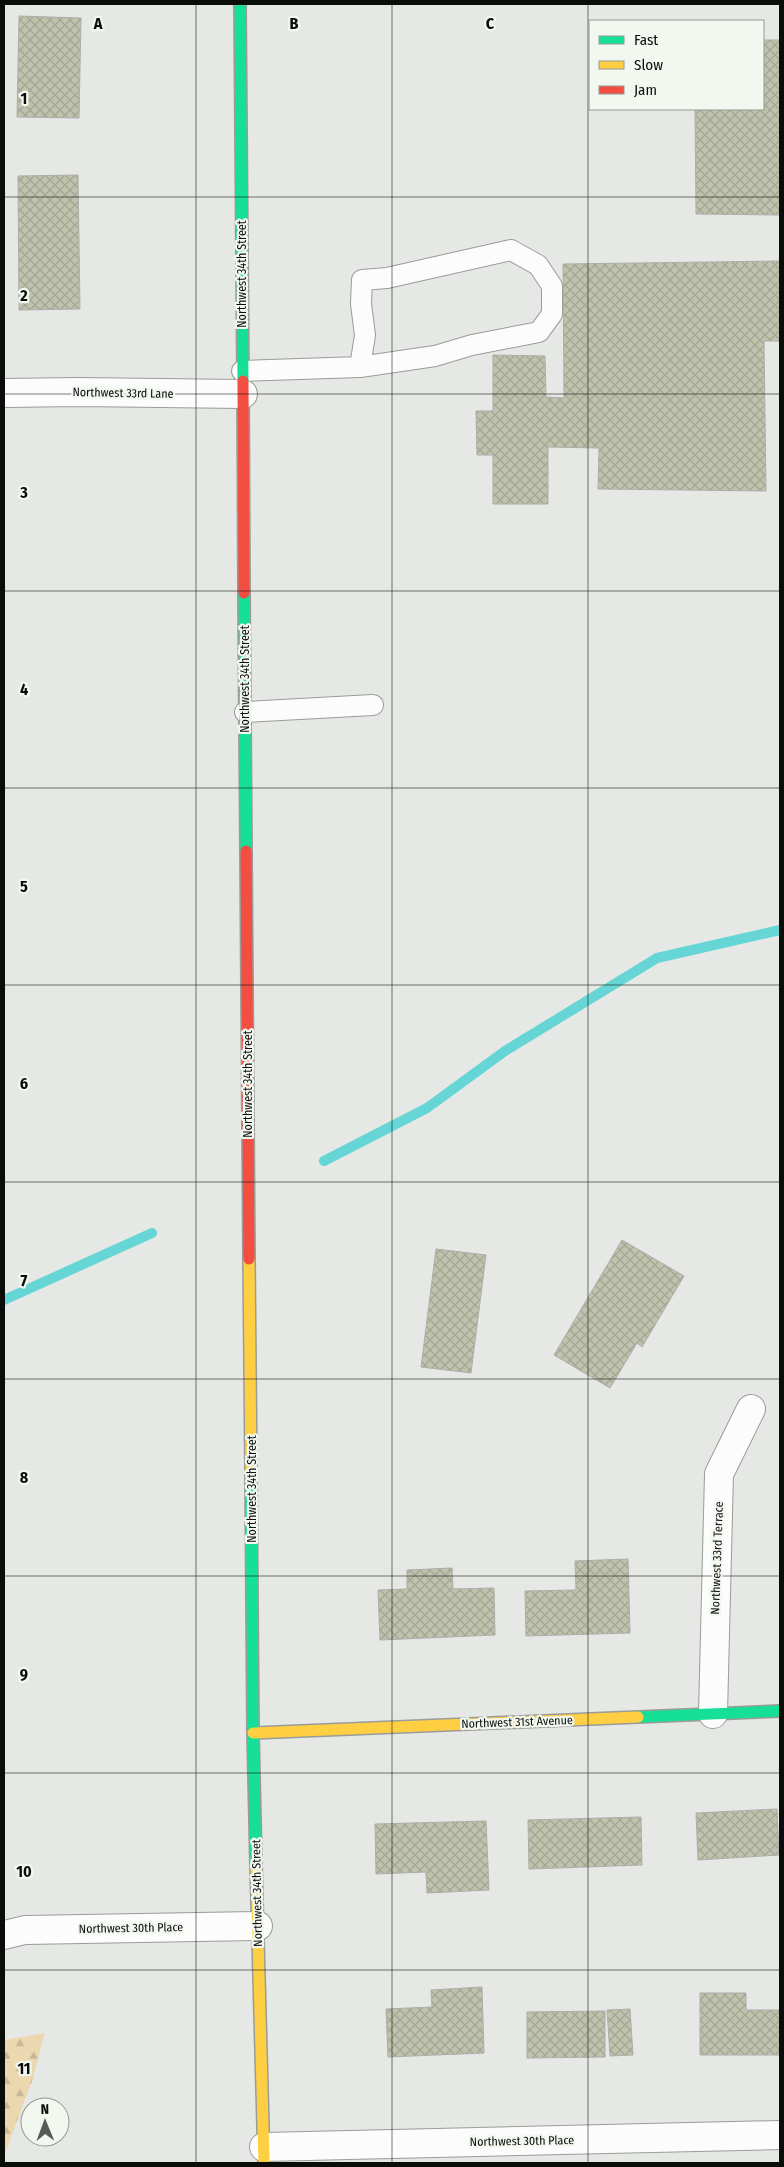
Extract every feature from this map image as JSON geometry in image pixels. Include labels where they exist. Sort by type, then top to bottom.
[{"type":"main road","name":"Northwest 34th Street","points":[[240,4],[253,1733],[264,2155]]},
{"type":"main road","name":"Northwest 31st Avenue","points":[[253,1733],[780,1711]]},
{"type":"street","name":"Northwest 33rd Lane","points":[[4,393],[78,392],[243,383]]},
{"type":"street","name":"Northwest 33rd Terrace","points":[[713,1714],[719,1474],[751,1409]]},
{"type":"street","name":"Northwest 30th Place","points":[[4,1935],[25,1930],[258,1926]]},
{"type":"street","name":"Northwest 30th Place","points":[[264,2155],[780,2135]]},
{"type":"lane","points":[[243,383],[360,367],[435,356],[472,345],[539,332],[552,314],[552,286],[538,265],[511,250],[387,278],[362,280],[361,304],[366,335],[360,367]]},
{"type":"lane","points":[[245,712],[374,705]]},
{"type":"green space","points":[[45,2033],[26,2097],[20,2097],[20,2113],[4,2156],[4,2040]]},
{"type":"building","points":[[19,16],[81,18],[79,118],[17,117]]},
{"type":"building","points":[[764,40],[780,40],[780,215],[696,214],[695,110],[764,110]]},
{"type":"building","points":[[78,175],[80,309],[19,310],[18,176]]},
{"type":"building","points":[[780,261],[780,341],[764,341],[766,491],[598,489],[599,448],[548,447],[548,504],[493,504],[493,455],[477,455],[476,411],[493,411],[493,355],[545,356],[546,397],[564,398],[563,264]]},
{"type":"building","points":[[622,1240],[684,1276],[642,1347],[637,1343],[610,1388],[554,1355]]},
{"type":"building","points":[[436,1249],[486,1255],[471,1373],[421,1367]]},
{"type":"building","points":[[628,1559],[630,1633],[526,1636],[525,1591],[576,1590],[575,1561]]},
{"type":"building","points":[[452,1568],[453,1589],[494,1588],[495,1635],[380,1640],[378,1590],[407,1589],[407,1570]]},
{"type":"building","points":[[777,1809],[779,1855],[698,1860],[696,1813]]},
{"type":"building","points":[[641,1817],[642,1865],[529,1869],[528,1820]]},
{"type":"building","points":[[486,1821],[489,1890],[427,1893],[426,1872],[376,1874],[375,1824]]},
{"type":"building","points":[[482,1987],[484,2053],[388,2057],[386,2009],[432,2007],[431,1990]]},
{"type":"building","points":[[700,1993],[746,1993],[746,2010],[780,2010],[780,2055],[700,2055]]},
{"type":"building","points":[[630,2009],[633,2055],[610,2056],[607,2010]]},
{"type":"building","points":[[605,2011],[605,2057],[527,2058],[527,2012]]},
{"type":"waterway","points":[[324,1161],[427,1108],[505,1051],[657,958],[780,930]]},
{"type":"waterway","points":[[4,1300],[152,1233]]},
{"type":"traffic: fast","points":[[240,4],[243,381]]},
{"type":"traffic: fast","points":[[244,593],[246,851]]},
{"type":"traffic: fast","points":[[251,1471],[256,1865]]},
{"type":"traffic: fast","points":[[638,1717],[780,1711]]},
{"type":"traffic: slow","points":[[249,1259],[251,1471]]},
{"type":"traffic: slow","points":[[253,1733],[638,1717]]},
{"type":"traffic: slow","points":[[256,1865],[264,2163]]},
{"type":"traffic: jam","points":[[243,381],[244,593]]},
{"type":"traffic: jam","points":[[246,851],[249,1259]]}]
